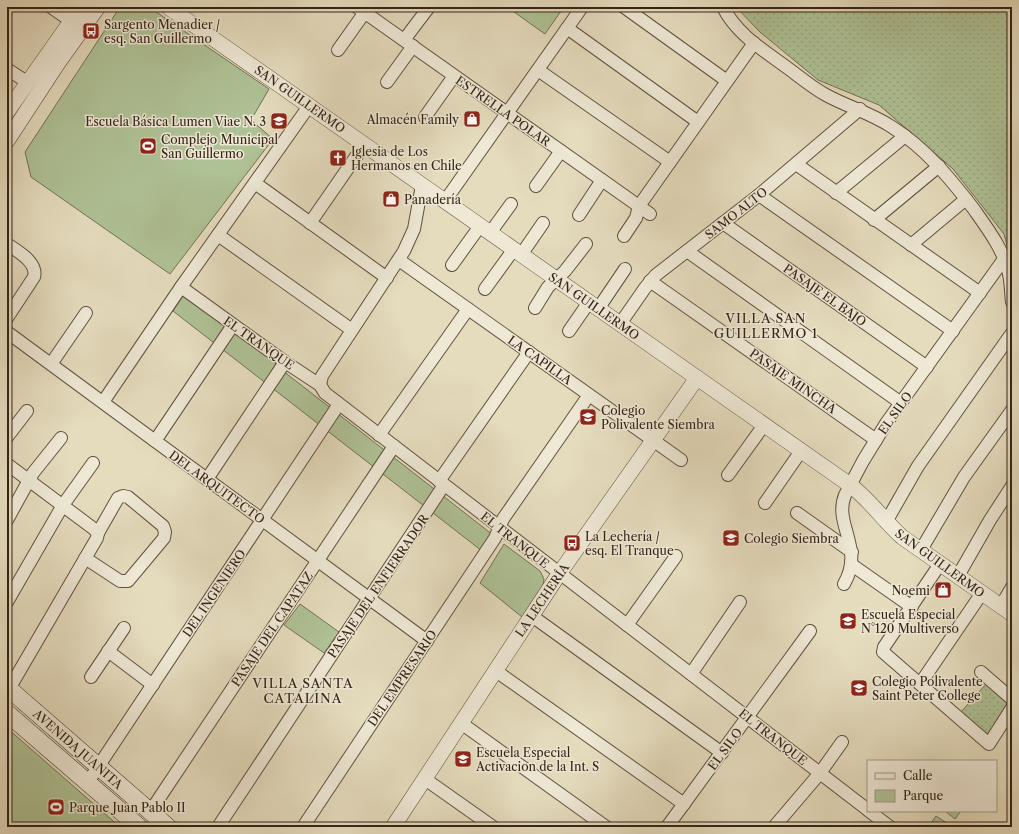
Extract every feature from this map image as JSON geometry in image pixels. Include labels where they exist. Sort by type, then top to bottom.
[{"type":"main road","name":"AVENIDA JUANITA","points":[[8,688],[168,827]]},
{"type":"main road","name":"AVENIDA JUANITA","points":[[7,712],[139,827]]},
{"type":"street","points":[[51,7],[71,21]]},
{"type":"street","points":[[7,112],[81,7]]},
{"type":"street","points":[[7,141],[58,63],[98,7]]},
{"type":"street","name":"SAN GUILLERMO","points":[[168,7],[850,485],[865,498],[886,522],[902,537],[1006,610]]},
{"type":"street","points":[[387,82],[428,7]]},
{"type":"street","points":[[445,201],[582,7]]},
{"type":"street","points":[[624,7],[727,81]]},
{"type":"street","points":[[723,7],[736,26],[754,43],[826,95],[860,109],[886,123],[905,136],[939,166],[966,199],[988,231],[1004,260],[1009,275],[1012,302]]},
{"type":"street","points":[[338,50],[361,10]]},
{"type":"street","name":"ESTRELLA POLAR","points":[[361,10],[650,214]]},
{"type":"street","points":[[567,28],[698,122]]},
{"type":"street","points":[[624,236],[636,218],[639,206],[754,43]]},
{"type":"street","points":[[7,69],[27,82]]},
{"type":"street","points":[[538,70],[670,162]]},
{"type":"street","points":[[425,117],[454,76]]},
{"type":"street","points":[[103,402],[181,287],[309,106]]},
{"type":"street","name":"SAMO ALTO","points":[[620,324],[656,275],[759,195],[860,109]]},
{"type":"street","points":[[836,193],[905,136]]},
{"type":"street","points":[[310,223],[364,145]]},
{"type":"street","points":[[536,186],[561,151]]},
{"type":"street","points":[[796,164],[980,294]]},
{"type":"street","points":[[874,220],[939,166]]},
{"type":"street","points":[[579,215],[602,180]]},
{"type":"street","points":[[255,183],[387,278]]},
{"type":"street","points":[[320,385],[322,376],[399,260],[410,240],[414,228],[422,185]]},
{"type":"street","points":[[759,195],[953,331]]},
{"type":"street","points":[[911,246],[966,199]]},
{"type":"street","points":[[452,265],[485,229],[511,204]]},
{"type":"street","points":[[485,289],[543,223]]},
{"type":"street","name":"PASAJE EL BAJO","points":[[723,223],[927,367]]},
{"type":"street","points":[[218,235],[352,330]]},
{"type":"street","points":[[7,244],[33,266],[35,272],[34,277],[7,318]]},
{"type":"street","points":[[535,308],[548,287],[565,271],[586,244]]},
{"type":"street","points":[[686,251],[901,403]]},
{"type":"street","name":"LA CAPILLA","points":[[399,260],[681,460]]},
{"type":"street","name":"EL SILO","points":[[844,584],[852,565],[852,552],[842,510],[843,500],[850,485],[876,440],[901,403],[1004,260]]},
{"type":"street","points":[[569,331],[625,269]]},
{"type":"street","name":"PASAJE MINCHA","points":[[650,282],[876,440]]},
{"type":"street","name":"EL TRANQUE","points":[[181,287],[285,362],[320,385],[322,391],[559,574],[748,717],[867,810]]},
{"type":"street","points":[[379,435],[468,309]]},
{"type":"street","points":[[51,364],[86,313]]},
{"type":"street","points":[[155,441],[233,325]]},
{"type":"street","name":"DEL ARQUITECTO","points":[[7,332],[427,641]]},
{"type":"street","points":[[886,522],[918,466],[1012,333]]},
{"type":"street","name":"PASAJE DEL ENFIERRADOR","points":[[218,827],[369,599],[442,483],[529,352]]},
{"type":"street","points":[[206,479],[285,362]]},
{"type":"street","name":"LA LECHERÍA","points":[[393,827],[559,574],[697,378]]},
{"type":"street","name":"DEL EMPRESARIO","points":[[303,827],[495,538],[503,519],[589,395]]},
{"type":"street","name":"DEL INGENIERO","points":[[88,782],[340,404]]},
{"type":"street","points":[[921,550],[964,477],[1012,410]]},
{"type":"street","points":[[7,437],[27,411]]},
{"type":"street","points":[[728,475],[764,424]]},
{"type":"street","points":[[7,520],[34,473],[60,438]]},
{"type":"street","name":"PASAJE DEL CAPATAZ","points":[[150,812],[394,446]]},
{"type":"street","points":[[765,503],[801,451]]},
{"type":"street","points":[[7,602],[63,505],[94,463]]},
{"type":"street","points":[[7,464],[98,533]]},
{"type":"street","points":[[958,576],[990,520],[1012,486]]},
{"type":"street","points":[[8,688],[85,558],[97,538],[98,533],[116,500],[123,496],[128,497],[163,526],[165,532],[164,538],[128,581],[120,581],[85,558]]},
{"type":"street","points":[[797,513],[852,552]]},
{"type":"street","points":[[627,625],[676,556]]},
{"type":"street","points":[[940,564],[884,647],[884,653],[989,744],[1012,708]]},
{"type":"street","points":[[852,565],[912,607]]},
{"type":"street","points":[[1006,610],[1012,587]]},
{"type":"street","points":[[920,684],[982,593]]},
{"type":"street","points":[[691,674],[740,602]]},
{"type":"street","points":[[532,616],[722,754]]},
{"type":"street","points":[[91,677],[124,628]]},
{"type":"street","name":"EL SILO","points":[[667,827],[722,754],[810,631]]},
{"type":"street","points":[[108,651],[153,685]]},
{"type":"street","points":[[496,671],[684,804]]},
{"type":"street","points":[[981,672],[1012,699]]},
{"type":"street","points":[[461,723],[606,827]]},
{"type":"street","points":[[774,827],[820,773],[842,742]]},
{"type":"street","points":[[425,779],[493,827]]},
{"type":"street","name":"EL TRANQUE","points":[[869,812],[890,827]]},
{"type":"green space","name":"Complejo Municipal San Guillermo","points":[[120,7],[149,7],[269,89],[251,120],[273,139],[170,274],[31,177],[25,152]]},
{"type":"green space","points":[[507,7],[555,7],[561,11],[545,34]]},
{"type":"green space","points":[[736,7],[1012,7],[1012,264],[1004,234],[953,169],[879,105],[818,80],[760,32]]},
{"type":"green space","points":[[183,296],[275,362],[287,374],[493,535],[482,551],[173,311]]},
{"type":"green space","points":[[504,544],[540,571],[544,579],[543,585],[522,617],[480,583]]},
{"type":"green space","points":[[300,604],[339,632],[324,653],[284,625]]},
{"type":"green space","points":[[987,683],[1008,702],[987,736],[960,713]]},
{"type":"green space","name":"Parque Juan Pablo II","points":[[7,728],[120,827],[7,827]]},
{"type":"green space","points":[[946,812],[960,812],[955,819]]},
{"type":"green space","points":[[936,816],[953,827],[928,827]]},
{"type":"place","name":"Sargento Menadier / esq. San Guillermo","points":[[91,31]]},
{"type":"place","name":"Almacén Family","points":[[472,119]]},
{"type":"place","name":"Escuela Básica Lumen Viae N. 3","points":[[279,121]]},
{"type":"place","name":"Complejo Municipal San Guillermo","points":[[148,146]]},
{"type":"place","name":"Iglesia de Los Hermanos en Chile","points":[[338,158]]},
{"type":"place","name":"Panadería","points":[[391,199]]},
{"type":"place","name":"Colegio Polivalente Siembra","points":[[588,417]]},
{"type":"place","name":"Colegio Siembra","points":[[731,538]]},
{"type":"place","name":"La Lechería / esq. El Tranque","points":[[572,543]]},
{"type":"place","name":"Noemi","points":[[943,590]]},
{"type":"place","name":"Escuela Especial N°120 Multiverso","points":[[848,621]]},
{"type":"place","name":"Colegio Polivalente Saint Peter College","points":[[859,688]]},
{"type":"place","name":"Escuela Especial Activacion de la Int. S","points":[[463,759]]},
{"type":"place","name":"Parque Juan Pablo II","points":[[56,807]]},
{"type":"district","name":"VILLA SAN GUILLERMO 1","points":[[766,326]]},
{"type":"district","name":"VILLA SANTA CATALINA","points":[[303,690]]}]
